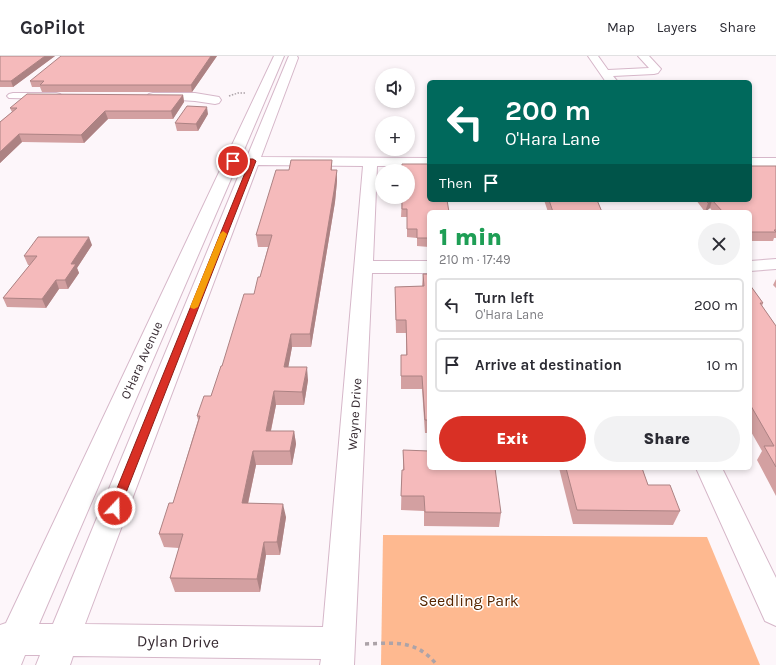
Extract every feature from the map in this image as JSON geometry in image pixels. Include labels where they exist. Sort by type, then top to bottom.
[{"type":"street","name":"O'Hara Avenue","points":[[58,652],[243,161],[262,93],[279,56]]},
{"type":"street","name":"O'Hara Avenue","points":[[7,648],[142,358],[243,161],[293,56]]},
{"type":"street","points":[[593,56],[610,80]]},
{"type":"street","points":[[605,73],[654,71],[656,69],[643,56]]},
{"type":"street","points":[[629,61],[639,72]]},
{"type":"street","points":[[24,87],[9,98],[70,96]]},
{"type":"street","points":[[140,96],[195,97],[215,100]]},
{"type":"street","points":[[243,161],[427,162]]},
{"type":"street","name":"Wayne Drive","points":[[338,654],[370,162]]},
{"type":"street","points":[[752,162],[776,162]]},
{"type":"street","points":[[752,266],[776,264]]},
{"type":"street","points":[[363,267],[427,267]]},
{"type":"street","points":[[710,470],[776,611]]},
{"type":"street","name":"Dylan Drive","points":[[7,648],[58,652],[338,654]]},
{"type":"path","points":[[215,100],[238,93],[262,93]]},
{"type":"path","points":[[338,654],[402,643],[415,645],[431,655],[438,665]]},
{"type":"green space","name":"Seedling Park","points":[[383,535],[707,537],[760,665],[381,665]]},
{"type":"building","points":[[0,56],[45,56],[11,81],[0,81]]},
{"type":"building","points":[[61,56],[211,56],[191,85],[40,85],[44,81],[30,81]]},
{"type":"building","points":[[27,94],[183,95],[171,111],[105,111],[81,135],[19,134],[0,152],[0,122],[17,108],[10,108]]},
{"type":"building","points":[[187,106],[207,107],[196,124],[175,123]]},
{"type":"building","points":[[291,160],[332,160],[331,170],[337,170],[310,334],[291,334],[284,367],[307,367],[302,392],[274,391],[266,431],[294,431],[290,451],[253,451],[242,503],[283,504],[277,542],[264,542],[257,579],[170,578],[183,534],[159,534],[169,503],[173,503],[200,416],[197,416],[204,396],[211,396],[222,366],[244,294],[254,294],[258,277],[260,277],[272,235],[256,235],[276,170],[289,170]]},
{"type":"building","points":[[415,164],[427,164],[427,202],[447,202],[449,210],[427,210],[427,238],[417,238],[417,229],[407,229],[407,209],[402,209],[402,204],[415,204]]},
{"type":"building","points":[[752,166],[776,166],[776,230],[774,230],[776,232],[752,232],[752,210],[721,210],[714,202],[752,202]]},
{"type":"building","points":[[550,202],[598,202],[601,210],[552,210]]},
{"type":"building","points":[[38,237],[89,237],[71,264],[76,264],[65,280],[56,280],[42,299],[3,298],[37,256],[24,256]]},
{"type":"building","points":[[423,274],[427,274],[427,420],[425,420],[422,376],[401,376],[401,355],[407,355],[406,320],[396,320],[395,287],[424,286]]},
{"type":"building","points":[[752,288],[763,303],[760,303],[776,326],[776,467],[764,446],[774,446],[752,408]]},
{"type":"building","points":[[403,450],[427,451],[427,470],[495,470],[501,513],[425,512],[424,496],[401,496],[402,470],[404,470]]},
{"type":"building","points":[[567,470],[643,470],[648,485],[670,485],[680,511],[577,510]]},
{"type":"slow traffic","points":[[194,307],[223,234]]},
{"type":"route","points":[[115,508],[253,161],[233,161]]}]
